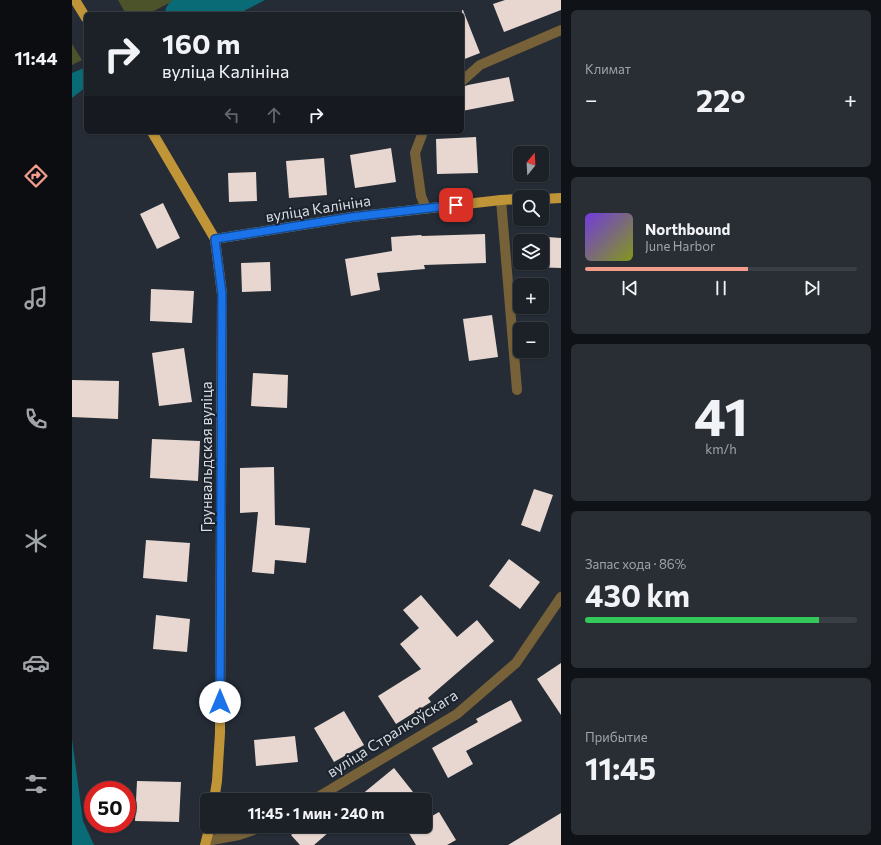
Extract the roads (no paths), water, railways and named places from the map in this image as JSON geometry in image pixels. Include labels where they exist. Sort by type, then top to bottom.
[{"type":"main road","points":[[76,0],[84,14]]},
{"type":"main road","name":"Грунвальдская вуліца","points":[[153,134],[215,239],[222,294],[220,733],[215,793]]},
{"type":"main road","points":[[549,198],[561,198]]},
{"type":"main road","name":"вуліца Калініна","points":[[215,239],[352,217],[513,199]]},
{"type":"main road","points":[[206,843],[208,833]]},
{"type":"street","points":[[464,79],[480,66],[561,30]]},
{"type":"street","points":[[422,134],[415,153],[421,196],[426,208]]},
{"type":"street","points":[[501,200],[517,390]]},
{"type":"street","name":"вуліца Стралкоўскага","points":[[325,793],[457,714],[516,663],[561,597]]},
{"type":"street","points":[[206,843],[245,833]]},
{"type":"water","points":[[217,0],[265,0],[242,12],[193,12]]},
{"type":"water","points":[[84,68],[84,89],[72,98],[72,73]]},
{"type":"water","points":[[72,739],[84,823],[84,833],[88,833],[94,845],[72,845]]},
{"type":"waterway","points":[[186,12],[211,0]]}]
